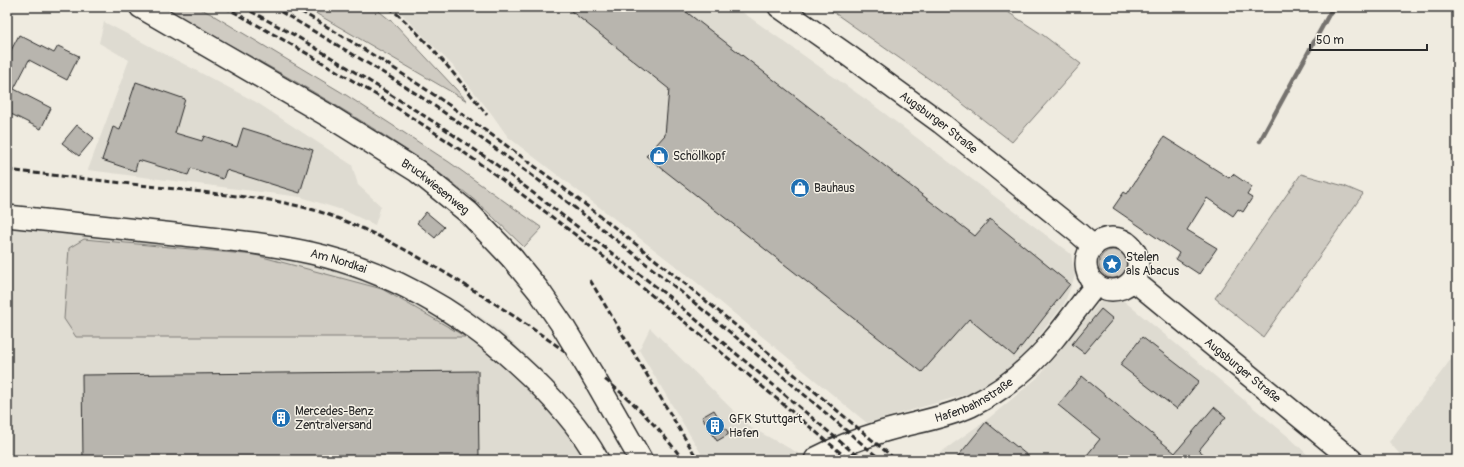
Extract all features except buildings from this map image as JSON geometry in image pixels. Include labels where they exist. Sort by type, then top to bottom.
[{"type":"main road","name":"Bruckwiesenweg","points":[[141,7],[322,112],[417,171],[469,213],[512,258],[539,291],[594,376],[641,460]]},
{"type":"street","name":"Augsburger Straße","points":[[779,7],[941,123],[1093,246]]},
{"type":"street","name":"Am Nordkai","points":[[7,216],[232,240],[281,247],[312,253],[340,261],[388,279],[447,309],[474,327],[503,351],[557,404],[580,431],[598,460]]},
{"type":"street","points":[[1110,238],[1120,239],[1129,244],[1135,251],[1138,260],[1138,270],[1134,280],[1117,290],[1106,290],[1096,285],[1090,278],[1086,267],[1087,256],[1093,246],[1100,240],[1110,238]]},
{"type":"street","name":"Augsburger Straße","points":[[1134,280],[1352,460]]},
{"type":"street","name":"Hafenbahnstraße","points":[[815,460],[816,458],[839,446],[881,432],[945,415],[970,406],[998,390],[1019,375],[1052,341],[1096,285]]},
{"type":"shaded area","points":[[161,7],[197,7],[211,14],[346,95],[449,162],[542,228],[524,247],[470,196],[390,139],[315,93]]},
{"type":"shaded area","points":[[305,7],[374,7],[396,25],[467,101]]},
{"type":"shaded area","points":[[395,7],[735,7],[868,101],[1071,254],[1075,276],[1064,304],[1021,359],[974,392],[867,423],[690,277],[508,137],[491,113],[453,66]]},
{"type":"shaded area","points":[[826,7],[1000,7],[1043,35],[1081,64],[1012,142],[945,90]]},
{"type":"shaded area","points":[[104,22],[256,102],[352,165],[358,185],[381,206],[375,225],[345,211],[301,197],[88,170],[129,60],[99,43]]},
{"type":"shaded area","points":[[1301,174],[1344,186],[1363,194],[1263,337],[1215,298]]},
{"type":"shaded area","points":[[7,205],[259,233],[317,243],[369,259],[409,275],[468,308],[503,333],[541,369],[591,425],[608,460],[7,460]]},
{"type":"shaded area","points":[[84,239],[255,255],[382,289],[466,337],[76,337],[64,319],[69,248]]},
{"type":"shaded area","points":[[1113,250],[1123,254],[1127,264],[1123,274],[1113,278],[1103,274],[1099,264],[1103,254]]},
{"type":"shaded area","points":[[1103,298],[1124,301],[1290,438],[1313,460],[930,460],[989,418],[1037,378]]},
{"type":"shaded area","points":[[650,328],[750,427],[798,453],[797,460],[705,460],[639,350]]},
{"type":"shaded area","points":[[1457,351],[1457,460],[1405,460],[1389,442]]},
{"type":"waterway","points":[[1260,141],[1333,7]]},
{"type":"railway","points":[[225,7],[291,44],[389,103],[483,166],[623,272],[849,460]]},
{"type":"railway","points":[[243,7],[296,36],[350,69],[442,127],[494,163],[668,296],[862,460]]},
{"type":"railway","points":[[273,7],[419,95],[553,191],[719,323],[881,460]]},
{"type":"railway","points":[[293,7],[374,56],[453,108],[530,163],[678,278],[896,460]]},
{"type":"railway","points":[[389,7],[416,32],[453,72],[487,115]]},
{"type":"railway","points":[[7,170],[264,199],[313,210],[350,223],[410,252],[504,309],[586,365],[636,406],[656,427],[683,460]]},
{"type":"railway","points":[[590,280],[698,460]]},
{"type":"place","name":"Schöllkopf","points":[[659,156]]},
{"type":"place","name":"Bauhaus","points":[[800,188]]},
{"type":"place","name":"Stelen als Abacus","points":[[1112,264]]},
{"type":"place","name":"Mercedes-Benz Zentralversand","points":[[281,418]]},
{"type":"place","name":"GFK Stuttgart Hafen","points":[[715,426]]}]
